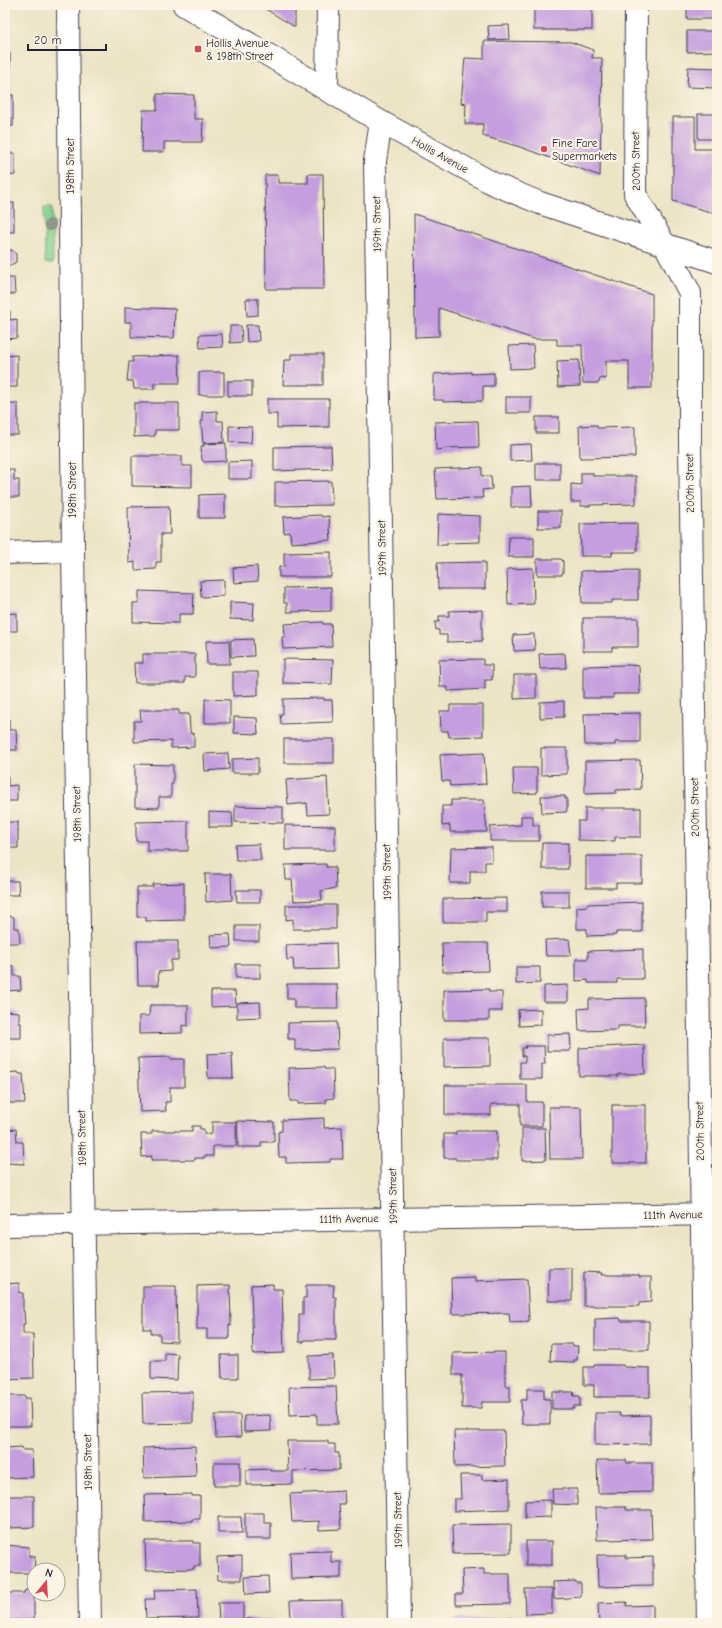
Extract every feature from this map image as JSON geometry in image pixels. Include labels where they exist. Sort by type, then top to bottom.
[{"type":"street","name":"198th Street","points":[[68,5],[73,551],[90,1623]]},
{"type":"street","name":"Hollis Avenue","points":[[184,5],[381,122],[494,184],[540,203],[717,262]]},
{"type":"street","points":[[327,90],[328,5]]},
{"type":"street","name":"200th Street","points":[[636,5],[635,194],[665,245],[690,293],[690,445],[709,1214],[708,1623]]},
{"type":"street","name":"199th Street","points":[[381,122],[375,161],[399,1623]]},
{"type":"street","points":[[5,553],[73,551]]},
{"type":"street","name":"111th Avenue","points":[[5,1225],[709,1214]]},
{"type":"green space","points":[[44,207],[52,207],[53,263],[45,263]]},
{"type":"building","points":[[259,5],[295,5],[295,27],[272,13]]},
{"type":"building","points":[[534,5],[592,5],[592,30],[534,30]]},
{"type":"building","points":[[687,5],[717,5],[717,19],[687,19]]},
{"type":"building","points":[[509,25],[510,39],[489,40],[488,26]]},
{"type":"building","points":[[687,31],[717,31],[717,51],[687,52]]},
{"type":"building","points":[[5,35],[7,53],[10,53],[10,71],[5,71]]},
{"type":"building","points":[[484,41],[571,42],[593,50],[592,58],[602,58],[600,176],[520,147],[483,136],[483,124],[465,124],[466,103],[461,104],[465,58],[484,59]]},
{"type":"building","points":[[688,67],[717,68],[717,88],[687,87]]},
{"type":"building","points":[[157,94],[194,95],[194,119],[203,119],[202,142],[164,142],[164,152],[142,152],[143,110],[157,110]]},
{"type":"building","points":[[5,95],[13,95],[13,126],[5,126]]},
{"type":"building","points":[[698,114],[717,114],[717,139],[698,139]]},
{"type":"building","points":[[673,117],[695,117],[695,149],[717,149],[717,171],[714,171],[714,184],[717,184],[717,214],[673,201]]},
{"type":"building","points":[[5,153],[15,153],[15,175],[5,176]]},
{"type":"building","points":[[308,174],[323,174],[324,289],[266,289],[265,175],[278,175],[278,183],[308,183]]},
{"type":"building","points":[[5,203],[14,203],[14,232],[5,232]]},
{"type":"building","points":[[414,214],[652,294],[652,388],[629,388],[629,361],[606,361],[606,379],[600,378],[599,383],[583,383],[582,345],[557,345],[557,339],[534,339],[439,308],[439,336],[415,337]]},
{"type":"building","points":[[5,250],[12,250],[16,254],[16,262],[5,266]]},
{"type":"building","points":[[5,278],[14,278],[15,294],[5,294]]},
{"type":"building","points":[[246,299],[258,299],[258,315],[247,316]]},
{"type":"building","points":[[125,307],[175,309],[174,338],[131,337],[131,322],[125,322]]},
{"type":"building","points":[[5,310],[10,311],[10,320],[17,319],[17,338],[5,339]]},
{"type":"building","points":[[246,325],[258,325],[259,341],[247,342]]},
{"type":"building","points":[[230,326],[241,326],[242,342],[230,343]]},
{"type":"building","points":[[222,334],[223,347],[200,348],[199,335]]},
{"type":"building","points":[[533,345],[534,368],[510,369],[509,346]]},
{"type":"building","points":[[291,354],[323,354],[323,385],[283,385],[284,360],[291,360]]},
{"type":"building","points":[[17,355],[17,387],[5,387],[5,356]]},
{"type":"building","points":[[179,355],[180,383],[154,383],[154,389],[134,389],[133,381],[127,381],[129,362],[133,362],[132,357]]},
{"type":"building","points":[[579,360],[580,386],[558,387],[557,361]]},
{"type":"building","points":[[224,372],[224,395],[199,395],[199,373]]},
{"type":"building","points":[[471,372],[471,374],[494,373],[494,386],[483,386],[483,401],[443,402],[443,400],[434,400],[434,374]]},
{"type":"building","points":[[228,381],[252,381],[252,396],[228,396]]},
{"type":"building","points":[[506,397],[531,397],[531,413],[506,413]]},
{"type":"building","points":[[267,399],[329,399],[329,427],[277,428],[277,414],[267,414]]},
{"type":"building","points":[[134,403],[179,403],[179,430],[155,430],[155,436],[134,437]]},
{"type":"building","points":[[5,404],[18,404],[18,435],[5,435]]},
{"type":"building","points":[[217,411],[217,421],[223,421],[224,442],[203,443],[201,421],[203,421],[202,412]]},
{"type":"building","points":[[536,417],[559,417],[559,433],[536,433]]},
{"type":"building","points":[[478,421],[479,447],[445,448],[436,450],[435,422]]},
{"type":"building","points":[[597,425],[597,428],[635,427],[635,457],[580,458],[579,426]]},
{"type":"building","points":[[229,426],[252,427],[251,443],[229,442]]},
{"type":"building","points":[[226,443],[226,461],[204,462],[202,460],[201,446],[204,446],[203,444]]},
{"type":"building","points":[[531,444],[532,460],[510,461],[510,445]]},
{"type":"building","points":[[331,446],[332,469],[274,471],[274,447]]},
{"type":"building","points":[[132,456],[182,456],[182,466],[192,466],[192,487],[132,486]]},
{"type":"building","points":[[252,461],[252,479],[228,479],[228,462]]},
{"type":"building","points":[[536,463],[560,463],[560,480],[536,480]]},
{"type":"building","points":[[482,467],[482,476],[491,476],[492,489],[482,490],[483,498],[437,499],[435,469]]},
{"type":"building","points":[[5,468],[14,470],[14,480],[19,480],[19,497],[5,497]]},
{"type":"building","points":[[581,473],[593,473],[593,476],[636,476],[636,504],[581,506],[581,502],[571,502],[571,484],[581,485]]},
{"type":"building","points":[[331,481],[332,505],[275,506],[275,482]]},
{"type":"building","points":[[531,486],[532,507],[511,507],[511,487]]},
{"type":"building","points":[[225,494],[225,518],[199,518],[199,495]]},
{"type":"building","points":[[169,506],[170,534],[161,534],[161,562],[156,562],[156,569],[135,570],[135,562],[129,563],[128,507]]},
{"type":"building","points":[[538,511],[561,511],[561,528],[538,528]]},
{"type":"building","points":[[438,514],[480,516],[480,542],[447,543],[447,545],[437,545]]},
{"type":"building","points":[[321,515],[322,517],[329,516],[331,540],[291,543],[290,532],[284,533],[283,517]]},
{"type":"building","points":[[637,523],[637,552],[612,552],[612,556],[581,556],[580,524]]},
{"type":"building","points":[[509,537],[534,537],[534,557],[508,557]]},
{"type":"building","points":[[331,552],[331,577],[279,577],[279,567],[284,567],[284,553]]},
{"type":"building","points":[[537,559],[561,559],[563,561],[562,575],[537,575]]},
{"type":"building","points":[[485,562],[485,589],[438,589],[437,563]]},
{"type":"building","points":[[257,566],[258,581],[234,583],[233,568]]},
{"type":"building","points":[[533,568],[534,604],[508,605],[507,569]]},
{"type":"building","points":[[638,570],[638,600],[612,600],[612,603],[582,603],[581,571]]},
{"type":"building","points":[[224,580],[224,596],[201,597],[200,581]]},
{"type":"building","points":[[331,587],[331,611],[287,612],[287,603],[284,603],[284,588]]},
{"type":"building","points":[[139,591],[194,593],[193,614],[179,614],[179,623],[133,622],[133,603],[139,603]]},
{"type":"building","points":[[230,602],[254,603],[253,620],[230,619]]},
{"type":"building","points":[[482,610],[482,641],[447,642],[447,635],[439,635],[439,630],[436,630],[435,622],[439,622],[439,616],[449,616],[449,611]]},
{"type":"building","points":[[17,613],[17,631],[5,631],[5,614]]},
{"type":"building","points":[[583,618],[638,618],[638,647],[612,647],[612,651],[583,651]]},
{"type":"building","points":[[322,622],[323,624],[331,624],[332,647],[283,649],[282,637],[285,637],[284,624]]},
{"type":"building","points":[[534,634],[535,650],[514,651],[513,635]]},
{"type":"building","points":[[253,639],[254,656],[231,657],[231,640]]},
{"type":"building","points":[[206,641],[229,641],[230,664],[207,664]]},
{"type":"building","points":[[143,654],[195,654],[195,677],[185,677],[185,683],[135,683],[134,663],[143,663]]},
{"type":"building","points":[[539,654],[565,654],[566,668],[540,669]]},
{"type":"building","points":[[283,659],[333,660],[332,684],[283,683]]},
{"type":"building","points":[[483,659],[483,665],[492,665],[492,680],[485,680],[485,689],[448,691],[448,687],[440,687],[439,660]]},
{"type":"building","points":[[583,666],[639,666],[640,694],[613,694],[613,698],[583,698]]},
{"type":"building","points":[[233,672],[258,672],[258,695],[233,696]]},
{"type":"building","points":[[514,675],[536,675],[536,698],[514,699]]},
{"type":"building","points":[[324,698],[324,700],[332,700],[333,722],[281,724],[280,714],[283,714],[283,699]]},
{"type":"building","points":[[205,699],[230,700],[230,723],[205,723]]},
{"type":"building","points":[[564,701],[564,717],[540,718],[540,702]]},
{"type":"building","points":[[450,705],[483,705],[483,736],[449,737],[448,731],[441,731],[440,711],[450,711]]},
{"type":"building","points":[[140,710],[179,710],[179,714],[189,714],[191,734],[194,733],[194,747],[171,748],[171,741],[134,742],[134,721],[141,721]]},
{"type":"building","points":[[640,713],[640,742],[615,742],[615,745],[585,745],[584,714]]},
{"type":"building","points":[[234,717],[257,718],[258,734],[234,733]]},
{"type":"building","points":[[5,719],[9,719],[9,730],[16,730],[17,750],[5,750]]},
{"type":"building","points":[[284,739],[334,739],[334,763],[284,763]]},
{"type":"building","points":[[541,748],[567,748],[567,774],[541,775]]},
{"type":"building","points":[[228,753],[229,769],[205,771],[204,754]]},
{"type":"building","points":[[484,753],[486,784],[450,786],[449,781],[442,781],[440,755]]},
{"type":"building","points":[[258,758],[258,773],[232,773],[232,759]]},
{"type":"building","points":[[640,760],[641,789],[616,790],[616,793],[585,794],[585,761]]},
{"type":"building","points":[[135,764],[173,765],[171,797],[159,797],[159,808],[135,807]]},
{"type":"building","points":[[513,768],[537,768],[537,793],[514,794]]},
{"type":"building","points":[[5,774],[8,776],[8,786],[17,785],[17,801],[5,801]]},
{"type":"building","points":[[327,777],[329,814],[308,815],[307,803],[288,805],[286,780]]},
{"type":"building","points":[[541,796],[565,796],[565,799],[567,798],[566,812],[542,813]]},
{"type":"building","points":[[451,800],[484,800],[487,832],[450,832],[450,825],[442,826],[442,806],[451,806]]},
{"type":"building","points":[[235,806],[283,807],[283,823],[235,822]]},
{"type":"building","points":[[585,808],[641,808],[641,837],[615,837],[615,841],[578,840],[578,821],[585,821]]},
{"type":"building","points":[[209,812],[232,813],[233,827],[209,827]]},
{"type":"building","points":[[521,816],[533,816],[533,825],[539,825],[539,841],[490,841],[490,827],[521,825]]},
{"type":"building","points":[[188,821],[188,851],[147,851],[147,841],[136,841],[136,822]]},
{"type":"building","points":[[5,822],[18,822],[18,848],[5,848]]},
{"type":"building","points":[[285,825],[335,826],[335,850],[285,850]]},
{"type":"building","points":[[542,843],[568,843],[568,869],[542,869]]},
{"type":"building","points":[[259,844],[261,860],[236,860],[235,845]]},
{"type":"building","points":[[492,847],[492,862],[485,862],[485,871],[470,871],[470,883],[450,883],[451,848]]},
{"type":"building","points":[[586,856],[642,856],[642,883],[616,883],[616,888],[586,888]]},
{"type":"building","points":[[326,864],[326,867],[335,867],[336,888],[321,891],[322,900],[294,901],[292,880],[286,880],[285,865]]},
{"type":"building","points":[[5,869],[7,869],[8,881],[18,881],[19,895],[5,895]]},
{"type":"building","points":[[205,874],[231,874],[232,900],[206,902]]},
{"type":"building","points":[[184,883],[184,920],[146,921],[146,917],[137,917],[137,887],[153,887],[153,884]]},
{"type":"building","points":[[236,890],[260,890],[260,902],[237,902]]},
{"type":"building","points":[[542,891],[569,891],[569,907],[542,907]]},
{"type":"building","points":[[507,898],[507,912],[486,912],[486,922],[443,922],[443,899]]},
{"type":"building","points":[[642,902],[642,932],[616,932],[616,935],[587,936],[587,929],[577,929],[577,907],[587,906],[587,904]]},
{"type":"building","points":[[286,905],[336,905],[336,929],[293,929],[293,919],[286,920]]},
{"type":"building","points":[[5,916],[14,917],[14,928],[19,928],[20,943],[5,943]]},
{"type":"building","points":[[236,926],[259,926],[259,941],[236,941]]},
{"type":"building","points":[[230,934],[231,947],[211,948],[210,935]]},
{"type":"building","points":[[569,939],[571,954],[569,956],[546,956],[545,940]]},
{"type":"building","points":[[137,941],[178,941],[178,960],[171,960],[171,971],[158,972],[159,985],[138,985]]},
{"type":"building","points":[[336,943],[337,969],[294,970],[293,959],[287,960],[286,945]]},
{"type":"building","points":[[442,943],[488,943],[489,971],[443,972]]},
{"type":"building","points":[[643,949],[643,979],[617,979],[617,983],[588,983],[588,980],[576,981],[576,959],[588,959],[588,951]]},
{"type":"building","points":[[5,964],[14,966],[14,976],[20,976],[21,990],[5,991]]},
{"type":"building","points":[[236,964],[260,964],[260,978],[236,978]]},
{"type":"building","points":[[516,967],[540,967],[540,983],[516,984]]},
{"type":"building","points":[[287,984],[337,984],[338,1008],[294,1008],[294,999],[287,999]]},
{"type":"building","points":[[568,985],[568,1002],[544,1002],[544,986]]},
{"type":"building","points":[[489,989],[489,992],[502,992],[502,1011],[489,1011],[489,1020],[444,1020],[444,990]]},
{"type":"building","points":[[211,991],[235,991],[236,1006],[211,1007]]},
{"type":"building","points":[[644,998],[645,1026],[618,1026],[618,1030],[579,1031],[578,1009],[589,1008],[589,999]]},
{"type":"building","points":[[260,1002],[261,1017],[237,1018],[237,1003]]},
{"type":"building","points":[[150,1005],[188,1005],[188,1026],[182,1025],[182,1033],[139,1034],[139,1016],[149,1016]]},
{"type":"building","points":[[541,1009],[541,1025],[519,1026],[518,1010]]},
{"type":"building","points":[[5,1011],[19,1012],[21,1038],[5,1038]]},
{"type":"building","points":[[337,1022],[338,1049],[295,1050],[295,1039],[288,1039],[288,1023]]},
{"type":"building","points":[[570,1034],[570,1051],[547,1051],[547,1035]]},
{"type":"building","points":[[444,1038],[490,1038],[490,1066],[444,1067]]},
{"type":"building","points":[[644,1045],[645,1074],[579,1076],[579,1048]]},
{"type":"building","points":[[525,1046],[544,1046],[545,1064],[542,1064],[542,1079],[520,1079],[520,1062],[525,1062],[525,1056],[522,1056],[522,1048],[526,1048]]},
{"type":"building","points":[[232,1053],[233,1078],[208,1078],[207,1054]]},
{"type":"building","points":[[170,1057],[170,1059],[184,1059],[184,1087],[170,1087],[170,1102],[165,1102],[166,1111],[140,1112],[138,1058]]},
{"type":"building","points":[[324,1067],[324,1069],[333,1069],[334,1098],[326,1099],[326,1103],[298,1104],[298,1101],[290,1101],[289,1068]]},
{"type":"building","points":[[18,1072],[19,1074],[23,1074],[25,1103],[5,1103],[5,1073]]},
{"type":"building","points":[[445,1085],[527,1085],[527,1102],[542,1102],[542,1126],[520,1126],[520,1104],[491,1104],[491,1115],[445,1115]]},
{"type":"building","points":[[612,1105],[646,1105],[646,1163],[612,1163]]},
{"type":"building","points":[[549,1107],[581,1107],[582,1159],[550,1159]]},
{"type":"building","points":[[324,1118],[324,1128],[342,1127],[343,1159],[330,1159],[330,1162],[286,1163],[286,1157],[279,1157],[278,1132],[282,1131],[282,1120]]},
{"type":"building","points":[[237,1121],[274,1122],[274,1142],[261,1142],[261,1147],[238,1147]]},
{"type":"building","points":[[212,1122],[236,1122],[236,1146],[213,1146],[213,1156],[195,1158],[195,1160],[151,1160],[152,1156],[142,1157],[141,1134],[152,1134],[152,1131],[192,1131],[192,1126],[200,1126],[200,1129],[204,1129],[204,1134],[212,1134]]},
{"type":"building","points":[[522,1128],[545,1128],[546,1160],[522,1161]]},
{"type":"building","points":[[16,1129],[17,1142],[23,1142],[24,1164],[5,1163],[5,1130]]},
{"type":"building","points":[[456,1131],[497,1131],[497,1160],[456,1160],[455,1158],[444,1158],[444,1134],[456,1134]]},
{"type":"building","points":[[549,1268],[572,1268],[572,1301],[548,1301]]},
{"type":"building","points":[[584,1272],[602,1273],[601,1275],[639,1275],[639,1277],[651,1277],[651,1302],[639,1303],[639,1306],[584,1306]]},
{"type":"building","points":[[475,1277],[475,1281],[527,1279],[529,1321],[510,1322],[509,1313],[452,1314],[451,1278]]},
{"type":"building","points":[[19,1283],[19,1293],[23,1293],[25,1324],[23,1324],[23,1334],[33,1334],[34,1378],[5,1379],[5,1284]]},
{"type":"building","points":[[273,1284],[273,1289],[282,1289],[284,1353],[253,1354],[251,1285]]},
{"type":"building","points":[[230,1285],[231,1326],[229,1325],[229,1339],[207,1339],[207,1329],[197,1329],[197,1286]]},
{"type":"building","points":[[306,1285],[334,1285],[333,1297],[336,1297],[336,1340],[304,1340],[304,1342],[299,1342],[299,1314],[303,1314],[303,1298],[306,1298]]},
{"type":"building","points":[[143,1286],[176,1286],[177,1342],[160,1341],[160,1334],[151,1334],[151,1329],[143,1329]]},
{"type":"building","points":[[620,1318],[621,1321],[649,1321],[649,1350],[595,1350],[595,1319]]},
{"type":"building","points":[[551,1344],[573,1344],[573,1346],[578,1346],[577,1360],[574,1360],[574,1362],[550,1361]]},
{"type":"building","points":[[505,1352],[505,1386],[510,1386],[510,1402],[482,1402],[481,1408],[462,1408],[462,1375],[453,1375],[453,1353]]},
{"type":"building","points":[[165,1353],[178,1354],[177,1380],[151,1379],[151,1361],[165,1361]]},
{"type":"building","points":[[221,1355],[238,1355],[238,1378],[222,1378]]},
{"type":"building","points":[[333,1355],[334,1378],[309,1379],[309,1356]]},
{"type":"building","points":[[594,1365],[623,1365],[624,1367],[650,1368],[650,1397],[594,1397],[594,1385],[584,1385],[584,1367],[594,1367]]},
{"type":"building","points":[[336,1386],[338,1424],[317,1424],[317,1414],[290,1415],[289,1387]]},
{"type":"building","points":[[527,1389],[544,1389],[544,1399],[550,1399],[550,1424],[522,1424],[521,1400],[527,1400]]},
{"type":"building","points":[[193,1392],[193,1423],[143,1424],[142,1393]]},
{"type":"building","points":[[552,1392],[574,1392],[573,1396],[580,1396],[580,1406],[574,1406],[574,1409],[552,1409]]},
{"type":"building","points":[[5,1396],[25,1396],[25,1398],[30,1398],[31,1426],[5,1426]]},
{"type":"building","points":[[595,1413],[620,1413],[619,1416],[650,1415],[650,1444],[595,1445]]},
{"type":"building","points":[[215,1415],[240,1415],[241,1437],[216,1438]]},
{"type":"building","points":[[270,1415],[271,1431],[244,1432],[244,1416]]},
{"type":"building","points":[[454,1431],[504,1431],[505,1466],[455,1467]]},
{"type":"building","points":[[287,1441],[328,1441],[328,1444],[335,1444],[335,1453],[339,1453],[339,1470],[293,1471],[293,1484],[246,1485],[246,1470],[271,1469],[270,1471],[288,1471]]},
{"type":"building","points":[[195,1446],[196,1476],[144,1478],[143,1448]]},
{"type":"building","points":[[22,1447],[23,1450],[32,1450],[33,1477],[5,1478],[5,1448]]},
{"type":"building","points":[[597,1460],[626,1460],[627,1463],[652,1463],[652,1492],[598,1493]]},
{"type":"building","points":[[214,1462],[240,1462],[240,1486],[214,1486]]},
{"type":"building","points":[[460,1475],[482,1475],[482,1480],[509,1479],[509,1509],[454,1511],[454,1499],[461,1499]]},
{"type":"building","points":[[552,1489],[577,1489],[577,1505],[553,1504]]},
{"type":"building","points":[[344,1491],[345,1504],[339,1504],[341,1529],[319,1530],[319,1521],[292,1522],[290,1494]]},
{"type":"building","points":[[192,1494],[192,1496],[200,1496],[200,1519],[192,1519],[192,1521],[145,1522],[144,1495]]},
{"type":"building","points":[[5,1496],[34,1496],[34,1527],[9,1528],[9,1530],[5,1530]]},
{"type":"building","points":[[551,1500],[551,1517],[525,1518],[525,1501]]},
{"type":"building","points":[[596,1507],[626,1507],[626,1510],[651,1510],[652,1539],[597,1540]]},
{"type":"building","points":[[245,1513],[264,1513],[264,1523],[271,1523],[271,1539],[245,1539]]},
{"type":"building","points":[[218,1517],[241,1517],[242,1533],[218,1533]]},
{"type":"building","points":[[511,1524],[511,1553],[453,1554],[452,1525]]},
{"type":"building","points":[[145,1541],[193,1541],[193,1543],[200,1543],[200,1566],[194,1566],[194,1569],[146,1570]]},
{"type":"building","points":[[526,1541],[552,1541],[552,1565],[526,1565]]},
{"type":"building","points":[[5,1545],[29,1547],[29,1556],[35,1556],[35,1562],[26,1562],[26,1573],[5,1573]]},
{"type":"building","points":[[331,1551],[331,1562],[341,1562],[341,1578],[291,1579],[290,1552]]},
{"type":"building","points":[[597,1555],[626,1555],[626,1558],[653,1557],[653,1586],[598,1587]]},
{"type":"building","points":[[242,1556],[242,1580],[218,1580],[217,1557]]},
{"type":"building","points":[[484,1569],[484,1574],[510,1574],[510,1604],[456,1605],[456,1594],[463,1594],[462,1570]]},
{"type":"building","points":[[268,1576],[269,1593],[246,1594],[245,1577]]},
{"type":"building","points":[[576,1581],[576,1583],[581,1583],[581,1597],[554,1599],[553,1582]]},
{"type":"building","points":[[197,1589],[198,1618],[146,1619],[145,1599],[155,1599],[154,1590]]},
{"type":"building","points":[[525,1589],[552,1589],[552,1613],[526,1614]]},
{"type":"building","points":[[26,1590],[26,1602],[34,1602],[34,1620],[5,1620],[5,1593],[24,1593]]},
{"type":"building","points":[[342,1600],[342,1623],[291,1623],[290,1601]]},
{"type":"building","points":[[627,1602],[626,1606],[653,1605],[653,1623],[599,1623],[598,1603]]},
{"type":"building","points":[[218,1603],[243,1603],[243,1623],[219,1623]]},
{"type":"building","points":[[512,1618],[512,1623],[455,1623],[455,1619]]},
{"type":"building","points":[[245,1619],[272,1619],[272,1623],[246,1623]]},
{"type":"building","points":[[554,1621],[579,1621],[579,1623],[554,1623]]},
{"type":"place","name":"Hollis Avenue & 198th Street","points":[[198,49]]},
{"type":"place","name":"Fine Fare Supermarkets","points":[[544,149]]}]
